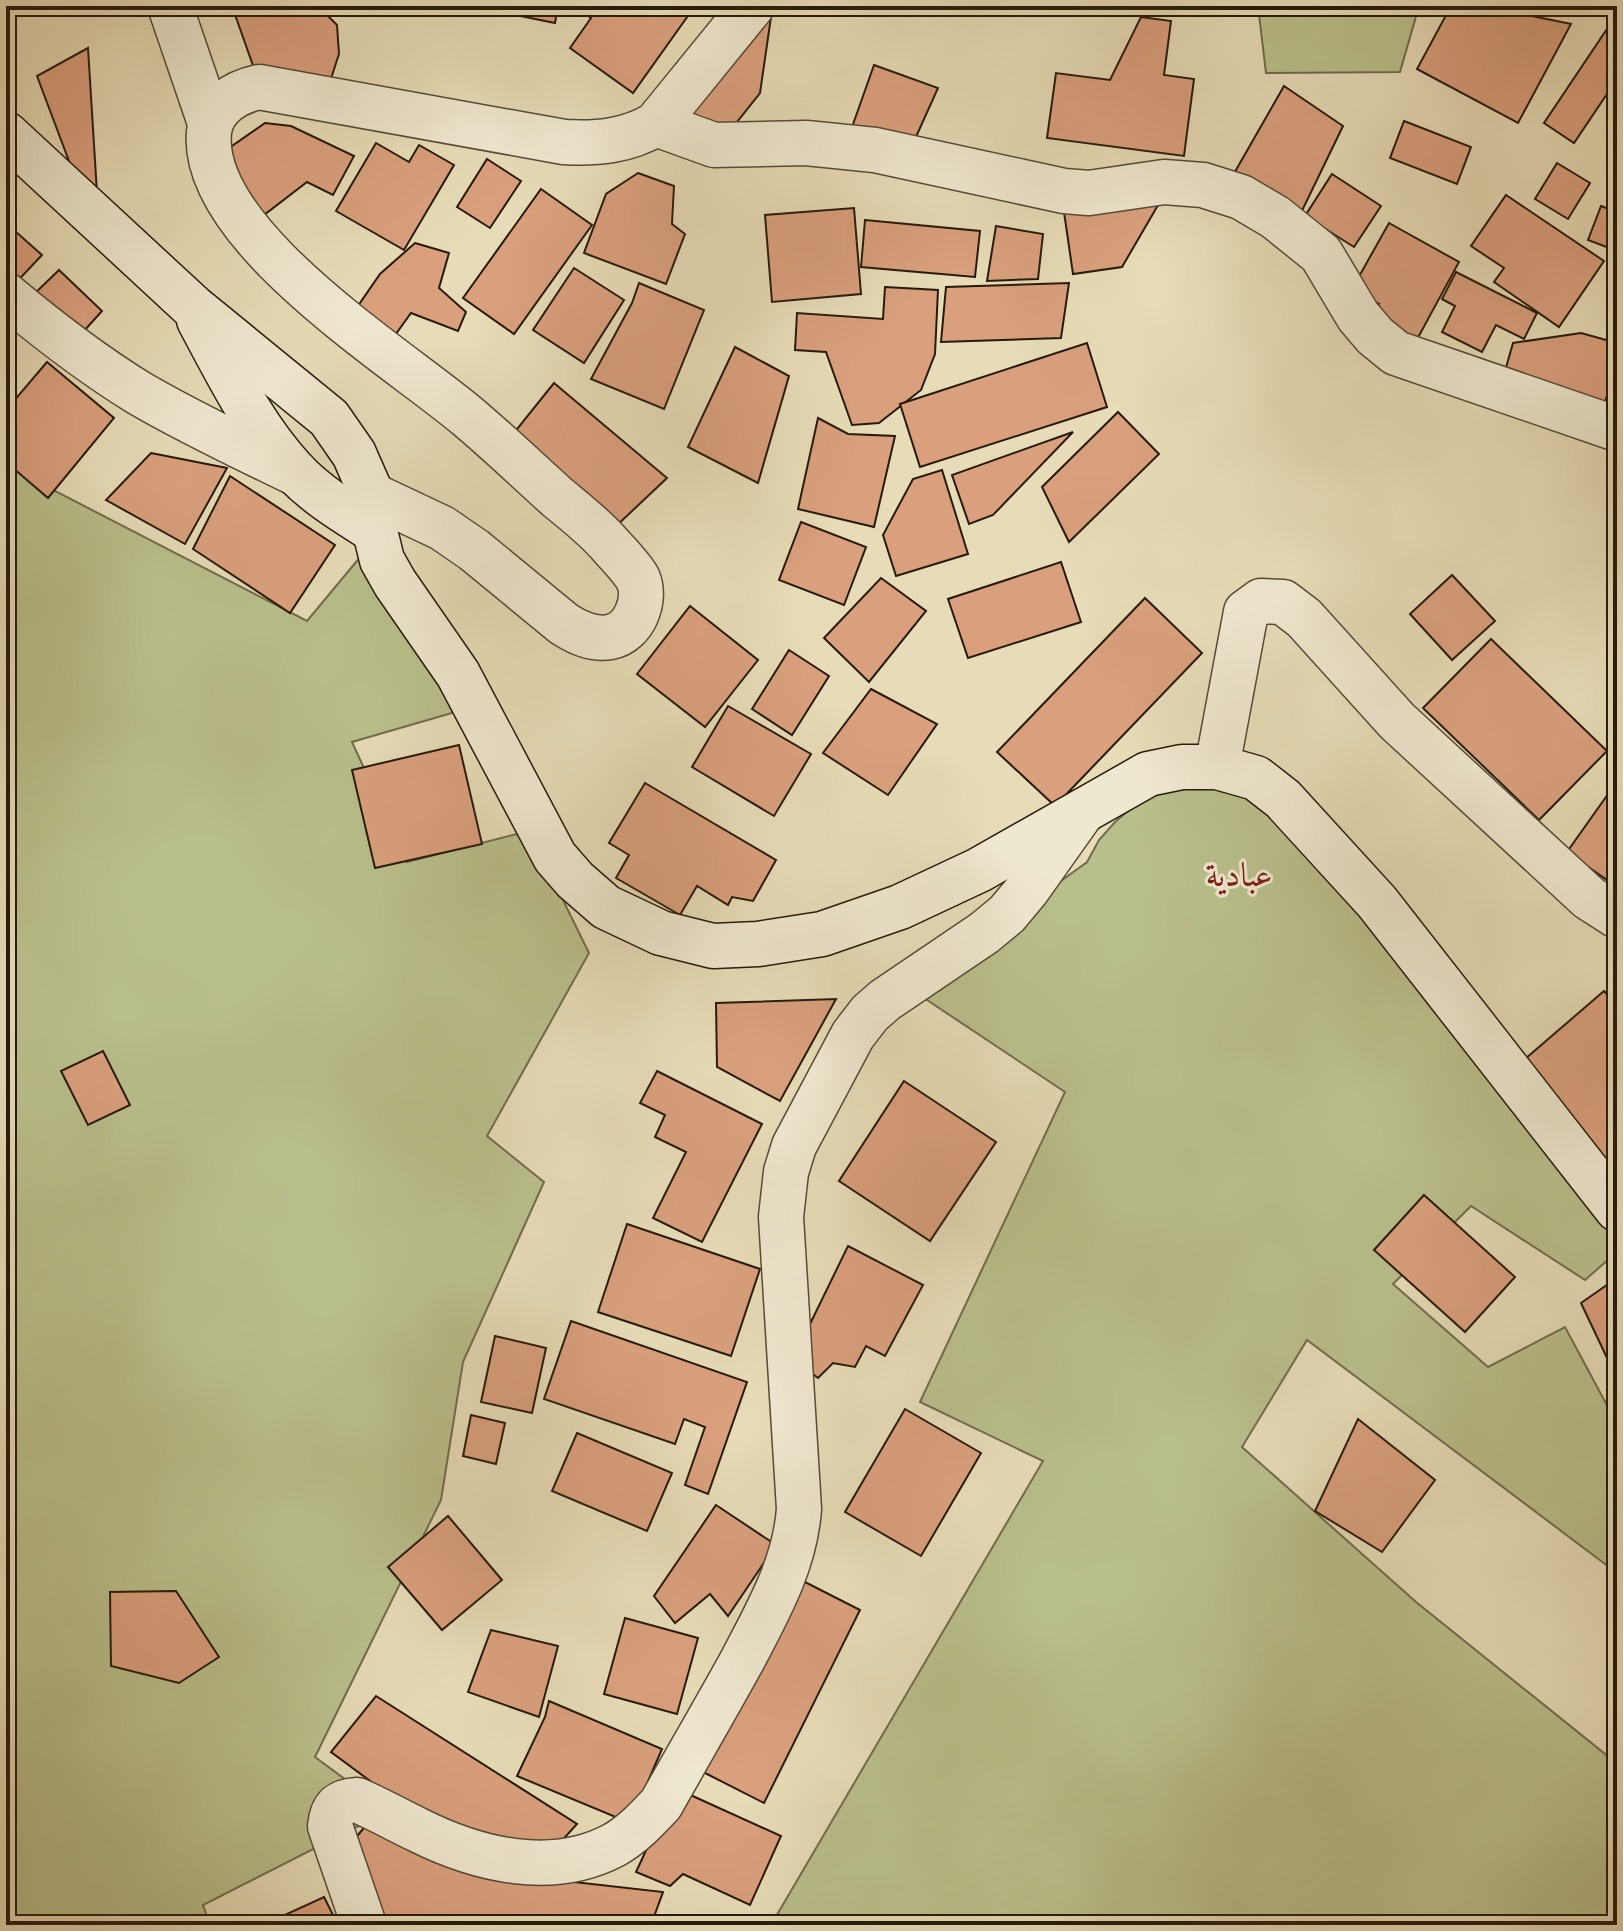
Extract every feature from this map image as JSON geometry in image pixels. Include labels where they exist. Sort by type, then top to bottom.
[{"type":"street","points":[[170,6],[210,123],[208,147],[216,175],[233,207],[266,252],[300,285],[466,415],[608,542],[637,578],[641,604],[634,618],[624,630],[612,637],[580,634],[442,528],[334,505],[297,474],[262,433],[193,307]]},
{"type":"street","points":[[210,123],[222,105],[240,91],[259,87],[564,142],[590,144],[618,140],[644,132],[656,124],[752,6]]},
{"type":"street","points":[[656,124],[714,145],[806,143],[875,150],[1064,191],[1089,193],[1164,182],[1203,185],[1241,197],[1275,217],[1321,254],[1358,316],[1375,336],[1396,353],[1617,429]]},
{"type":"street","points":[[6,134],[193,307],[329,418],[354,454],[374,513],[382,560],[395,583],[458,674],[555,857],[575,880],[606,907],[661,933],[713,946],[758,944],[822,934],[900,907],[979,870],[1148,774],[1182,767],[1217,767],[1256,778],[1283,799],[1377,902],[1617,1209]]},
{"type":"street","points":[[6,295],[67,345],[139,392],[191,422],[297,474]]},
{"type":"street","points":[[1217,767],[1246,612],[1261,601],[1283,602],[1304,618],[1397,721],[1589,898],[1617,916]]},
{"type":"street","points":[[364,1925],[330,1826],[336,1805],[346,1800],[357,1800],[458,1847],[529,1864],[559,1863],[588,1856],[615,1844],[640,1826],[661,1804],[766,1615],[782,1580],[797,1531],[799,1509],[781,1217],[786,1172],[794,1146],[853,1035],[870,1013],[1007,914],[1083,811]]},
{"type":"green space","points":[[1258,6],[1419,6],[1400,72],[1266,73]]},
{"type":"green space","points":[[6,457],[28,477],[307,621],[376,538],[490,702],[352,742],[407,862],[529,831],[589,953],[487,1136],[544,1182],[463,1362],[441,1500],[315,1757],[388,1811],[203,1905],[210,1925],[6,1925]]},
{"type":"green space","points":[[1179,785],[1255,787],[1617,1205],[1617,1252],[1585,1280],[1471,1206],[1393,1284],[1488,1367],[1565,1327],[1617,1424],[1617,1573],[1307,1340],[1242,1447],[1416,1602],[1615,1762],[1617,1925],[771,1925],[1043,1461],[920,1402],[1065,1092],[918,994],[972,946],[1087,862],[1099,840],[1134,806],[1156,793]]},
{"type":"building","points":[[232,6],[318,6],[337,25],[339,54],[325,97],[256,74]]},
{"type":"building","points":[[471,6],[558,6],[555,23]]},
{"type":"building","points":[[574,6],[695,6],[633,93],[570,48],[591,18]]},
{"type":"building","points":[[1451,6],[1483,6],[1571,24],[1518,123],[1417,69]]},
{"type":"building","points":[[771,17],[760,93],[721,142],[689,115]]},
{"type":"building","points":[[1141,17],[1171,21],[1164,75],[1194,79],[1184,156],[1047,138],[1056,73],[1110,80]]},
{"type":"building","points":[[1609,26],[1617,32],[1617,79],[1574,143],[1544,123]]},
{"type":"building","points":[[88,48],[97,193],[81,193],[37,76]]},
{"type":"building","points":[[874,65],[938,88],[911,148],[851,130]]},
{"type":"building","points":[[1284,86],[1343,126],[1298,219],[1232,177]]},
{"type":"building","points":[[1404,121],[1471,147],[1457,184],[1390,158]]},
{"type":"building","points":[[265,123],[291,126],[354,156],[333,195],[307,182],[264,215],[222,153]]},
{"type":"building","points":[[376,143],[409,162],[419,145],[454,165],[404,250],[336,211]]},
{"type":"building","points":[[487,159],[521,181],[490,228],[457,207]]},
{"type":"building","points":[[1557,163],[1590,183],[1568,219],[1535,199]]},
{"type":"building","points":[[638,173],[674,186],[672,224],[685,234],[666,284],[584,253],[606,194]]},
{"type":"building","points":[[1332,174],[1381,206],[1354,247],[1305,216]]},
{"type":"building","points":[[541,189],[592,225],[514,334],[463,298]]},
{"type":"building","points":[[1506,195],[1604,261],[1559,327],[1494,282],[1504,268],[1471,246]]},
{"type":"building","points":[[1161,200],[1122,267],[1073,274],[1064,212]]},
{"type":"building","points":[[1601,206],[1617,212],[1617,251],[1588,240]]},
{"type":"building","points":[[854,208],[861,294],[772,302],[765,215]]},
{"type":"building","points":[[865,220],[980,231],[975,277],[861,267]]},
{"type":"building","points":[[6,223],[42,255],[10,289],[6,285]]},
{"type":"building","points":[[1389,223],[1459,262],[1414,345],[1370,320],[1379,304],[1352,289]]},
{"type":"building","points":[[996,226],[1043,234],[1038,279],[987,281]]},
{"type":"building","points":[[415,243],[449,253],[439,288],[466,312],[458,331],[411,313],[388,345],[349,319],[380,274]]},
{"type":"building","points":[[574,268],[624,300],[584,363],[533,330]]},
{"type":"building","points":[[59,270],[102,311],[74,342],[29,299]]},
{"type":"building","points":[[1456,272],[1537,313],[1524,339],[1496,325],[1482,352],[1442,332],[1455,306],[1442,299]]},
{"type":"building","points":[[639,283],[704,310],[664,409],[591,379],[632,303]]},
{"type":"building","points":[[1069,283],[1061,338],[941,342],[946,287]]},
{"type":"building","points":[[885,287],[938,290],[935,354],[921,390],[879,423],[852,425],[826,352],[795,350],[797,313],[883,319]]},
{"type":"building","points":[[1581,333],[1617,343],[1617,362],[1600,419],[1501,385],[1513,343]]},
{"type":"building","points":[[1087,343],[1107,407],[920,467],[900,404]]},
{"type":"building","points":[[735,347],[789,376],[758,483],[688,447]]},
{"type":"building","points":[[47,362],[114,418],[48,498],[6,462],[6,410]]},
{"type":"building","points":[[554,383],[667,478],[612,530],[509,439]]},
{"type":"building","points":[[1118,412],[1159,454],[1069,542],[1042,487]]},
{"type":"building","points":[[818,418],[848,434],[895,436],[874,527],[798,509]]},
{"type":"building","points":[[1073,432],[993,515],[969,524],[952,475]]},
{"type":"building","points":[[151,453],[227,468],[185,544],[106,500]]},
{"type":"building","points":[[942,470],[968,554],[896,576],[883,535],[913,479]]},
{"type":"building","points":[[230,476],[335,545],[290,613],[193,549]]},
{"type":"building","points":[[801,522],[866,547],[844,605],[779,580]]},
{"type":"building","points":[[1061,562],[1081,622],[968,658],[948,599]]},
{"type":"building","points":[[1452,575],[1495,621],[1452,660],[1410,614]]},
{"type":"building","points":[[881,578],[926,611],[869,682],[824,638]]},
{"type":"building","points":[[1145,598],[1202,653],[1055,806],[997,752]]},
{"type":"building","points":[[690,606],[758,660],[705,727],[637,674]]},
{"type":"building","points":[[1491,639],[1607,751],[1539,820],[1423,708]]},
{"type":"building","points":[[789,650],[829,676],[792,735],[752,709]]},
{"type":"building","points":[[871,689],[937,724],[888,795],[823,753]]},
{"type":"building","points":[[728,706],[811,754],[774,816],[692,767]]},
{"type":"building","points":[[459,745],[482,844],[375,868],[352,770]]},
{"type":"building","points":[[645,783],[776,860],[753,901],[732,897],[728,905],[697,886],[680,915],[616,878],[629,855],[609,843]]},
{"type":"building","points":[[1613,787],[1617,789],[1617,887],[1567,852]]},
{"type":"building","points":[[1604,991],[1617,1006],[1617,1168],[1611,1173],[1518,1065]]},
{"type":"building","points":[[836,999],[780,1101],[717,1067],[716,1003]]},
{"type":"building","points":[[103,1051],[130,1105],[88,1125],[61,1071]]},
{"type":"building","points":[[657,1071],[762,1124],[702,1242],[653,1218],[686,1152],[655,1137],[665,1115],[640,1103]]},
{"type":"building","points":[[904,1081],[996,1142],[930,1241],[839,1181]]},
{"type":"building","points":[[1424,1195],[1515,1277],[1465,1332],[1374,1250]]},
{"type":"building","points":[[627,1224],[760,1269],[731,1356],[598,1312]]},
{"type":"building","points":[[848,1246],[923,1285],[885,1356],[866,1346],[855,1367],[833,1363],[818,1378],[793,1359]]},
{"type":"building","points":[[1617,1278],[1617,1379],[1581,1303]]},
{"type":"building","points":[[571,1321],[747,1382],[708,1494],[685,1485],[705,1427],[684,1419],[675,1444],[544,1399]]},
{"type":"building","points":[[495,1336],[546,1348],[532,1413],[481,1402]]},
{"type":"building","points":[[905,1409],[981,1453],[921,1556],[845,1512]]},
{"type":"building","points":[[471,1415],[505,1423],[496,1464],[463,1456]]},
{"type":"building","points":[[1358,1419],[1435,1480],[1382,1552],[1315,1511]]},
{"type":"building","points":[[577,1433],[672,1473],[647,1531],[552,1491]]},
{"type":"building","points":[[716,1505],[776,1545],[728,1616],[710,1594],[675,1623],[654,1596]]},
{"type":"building","points":[[448,1516],[502,1580],[442,1630],[388,1567]]},
{"type":"building","points":[[799,1579],[860,1610],[764,1803],[703,1772]]},
{"type":"building","points":[[176,1591],[219,1657],[179,1683],[111,1666],[110,1592]]},
{"type":"building","points":[[625,1618],[698,1638],[677,1714],[604,1694]]},
{"type":"building","points":[[491,1630],[558,1646],[539,1717],[468,1692]]},
{"type":"building","points":[[376,1696],[577,1824],[549,1855],[435,1829],[331,1752]]},
{"type":"building","points":[[549,1701],[662,1749],[630,1823],[517,1776],[545,1717]]},
{"type":"building","points":[[675,1788],[781,1836],[750,1905],[683,1874],[670,1886],[636,1872]]},
{"type":"building","points":[[373,1817],[530,1877],[663,1892],[651,1925],[387,1925],[347,1848]]},
{"type":"building","points":[[324,1897],[338,1925],[263,1925]]},
{"type":"district","name":"عبادية","points":[[1239,874]]}]
